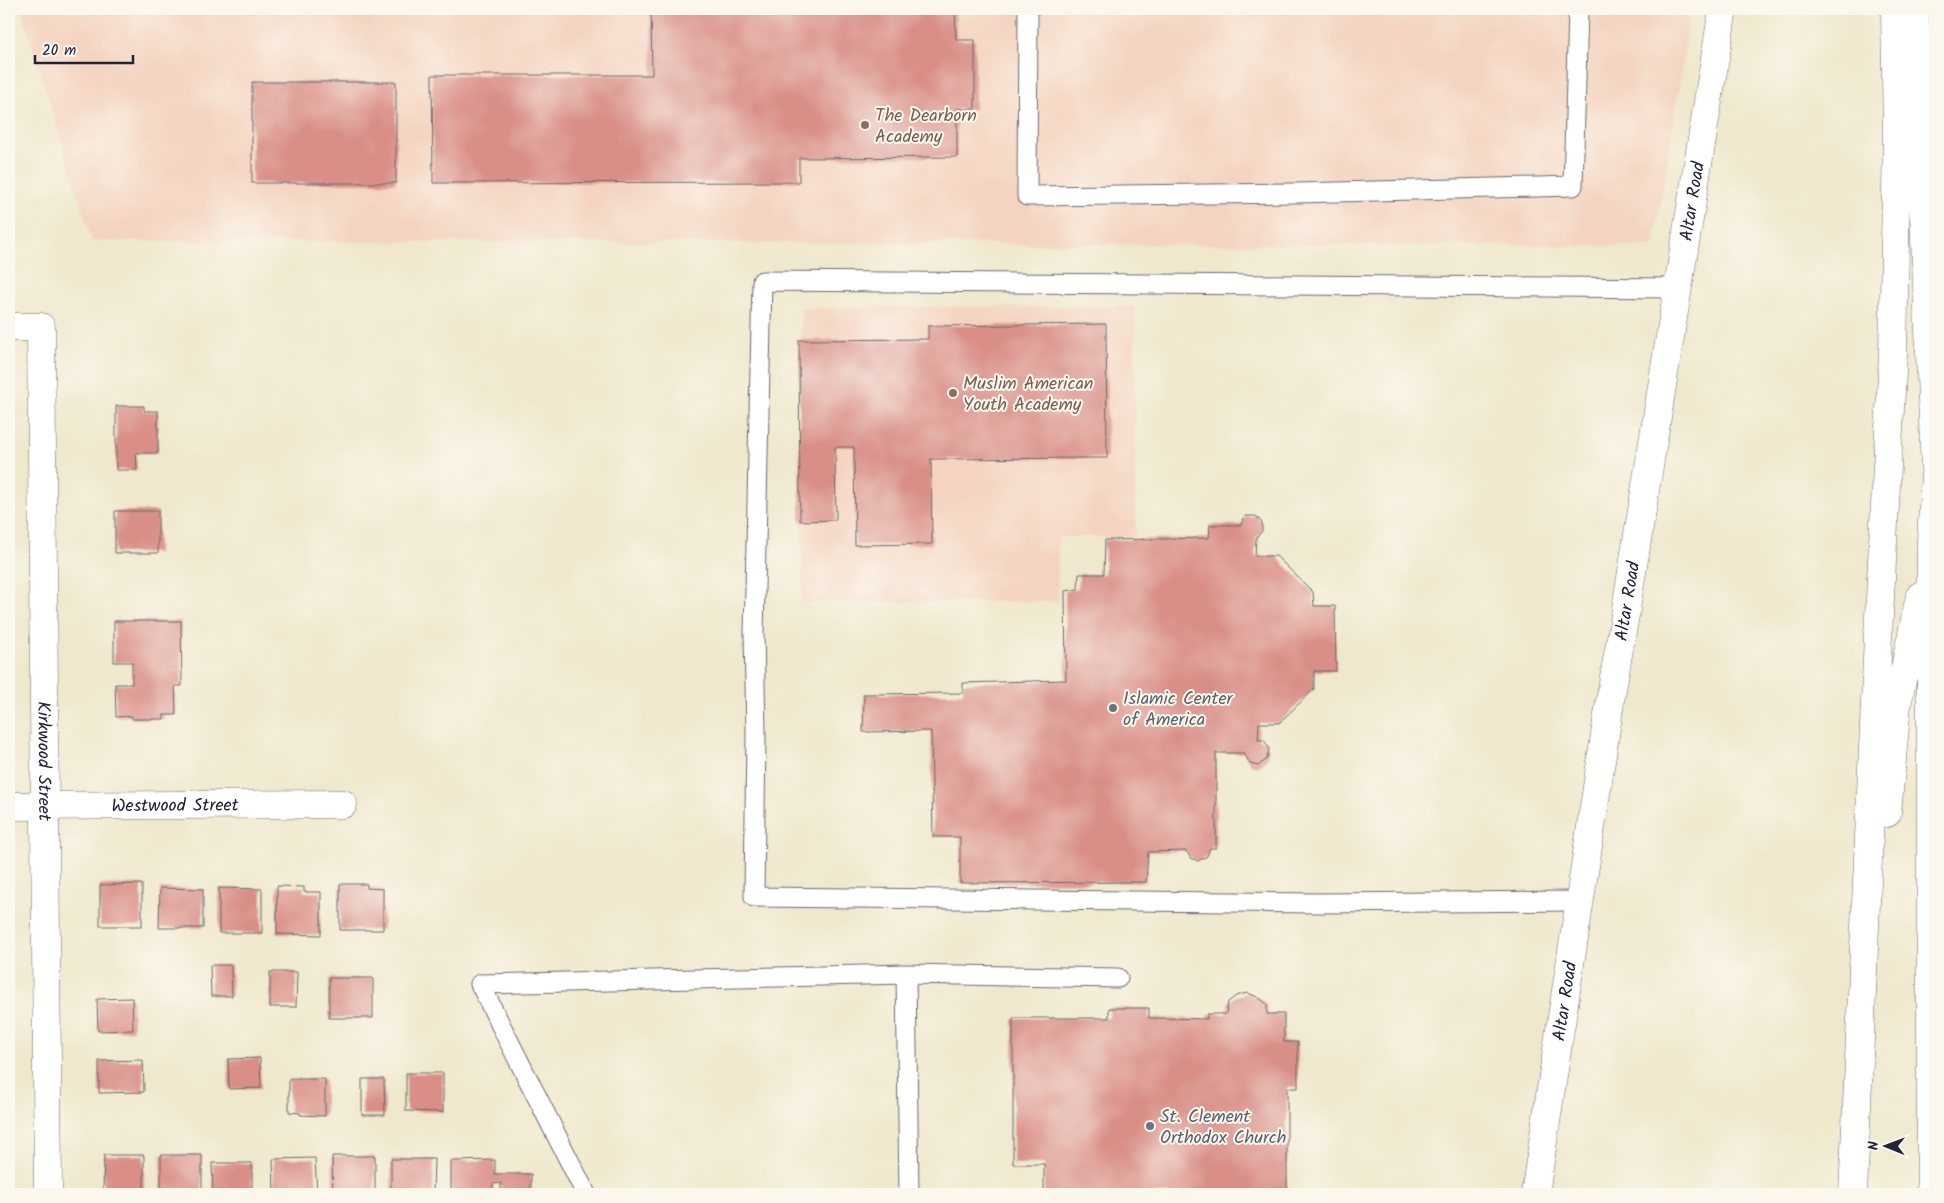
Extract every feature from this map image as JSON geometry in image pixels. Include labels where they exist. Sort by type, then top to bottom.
[{"type":"main road","name":"Altar Road","points":[[1535,1194],[1612,689],[1724,9]]},
{"type":"main road","points":[[1854,1194],[1877,656],[1893,354],[1897,138],[1895,9]]},
{"type":"main road","points":[[1915,9],[1935,468]]},
{"type":"main road","name":"Kirkwood Street","points":[[9,327],[41,327],[48,1194]]},
{"type":"main road","points":[[1931,1194],[1931,541],[1935,475]]},
{"type":"main road","points":[[1854,1194],[1866,1040],[1897,705],[1931,541]]},
{"type":"main road","name":"Westwood Street","points":[[9,806],[343,804]]},
{"type":"lane","points":[[1028,9],[1027,196],[1296,194],[1573,186],[1578,9]]},
{"type":"lane","points":[[1579,901],[1319,903],[754,897],[756,733],[754,632],[762,281],[1677,288]]},
{"type":"lane","points":[[906,974],[909,1194]]},
{"type":"lane","points":[[586,1194],[480,984],[906,974],[1118,978]]},
{"type":"shaded area","name":"The Dearborn Academy","points":[[21,9],[1691,9],[1654,246],[92,241]]},
{"type":"shaded area","points":[[1135,306],[1136,537],[1058,537],[1058,601],[802,603],[801,308]]},
{"type":"building","name":"The Dearborn Academy","points":[[651,9],[955,9],[956,40],[975,40],[975,109],[957,109],[957,157],[799,158],[799,182],[433,183],[432,75],[652,75]]},
{"type":"building","points":[[252,82],[396,82],[396,183],[252,183]]},
{"type":"building","name":"Muslim American Youth Academy","points":[[1106,324],[1107,458],[931,459],[932,544],[855,545],[854,447],[835,447],[836,520],[800,521],[799,340],[928,339],[928,326]]},
{"type":"building","points":[[116,406],[144,406],[144,411],[158,411],[158,453],[136,453],[137,470],[116,470]]},
{"type":"building","points":[[115,511],[158,511],[158,553],[115,553]]},
{"type":"building","name":"Islamic Center of America","points":[[1245,516],[1256,516],[1262,523],[1262,531],[1256,538],[1255,556],[1276,556],[1313,592],[1314,606],[1335,606],[1336,671],[1314,671],[1314,689],[1279,723],[1259,723],[1258,740],[1264,740],[1269,748],[1267,759],[1258,766],[1250,764],[1244,753],[1216,753],[1216,848],[1210,848],[1207,856],[1198,861],[1191,858],[1186,851],[1148,852],[1146,882],[960,883],[960,837],[933,837],[931,731],[863,732],[864,694],[963,693],[963,683],[1066,680],[1065,591],[1078,589],[1079,574],[1104,574],[1105,540],[1209,538],[1210,525],[1241,525]]},
{"type":"building","points":[[114,621],[181,621],[182,686],[175,686],[176,715],[164,715],[164,719],[132,719],[132,716],[116,717],[115,684],[132,684],[132,662],[114,662]]},
{"type":"building","points":[[142,884],[142,926],[100,926],[100,885]]},
{"type":"building","points":[[340,884],[367,884],[367,888],[383,889],[383,930],[340,930]]},
{"type":"building","points":[[277,886],[304,887],[304,892],[321,892],[321,935],[277,934]]},
{"type":"building","points":[[160,888],[203,889],[203,928],[159,928]]},
{"type":"building","points":[[219,888],[262,889],[262,933],[219,933]]},
{"type":"building","points":[[210,965],[231,965],[232,996],[211,996]]},
{"type":"building","points":[[270,972],[297,972],[296,1007],[270,1007]]},
{"type":"building","points":[[329,978],[373,978],[373,1018],[329,1018]]},
{"type":"building","name":"St. Clement Orthodox Church","points":[[1247,993],[1258,997],[1267,1004],[1267,1014],[1284,1014],[1284,1042],[1298,1042],[1298,1088],[1287,1088],[1287,1194],[1044,1194],[1044,1164],[1013,1164],[1013,1018],[1109,1018],[1109,1008],[1149,1008],[1149,1018],[1207,1019],[1207,1014],[1226,1014],[1228,1002],[1236,996]]},
{"type":"building","points":[[132,998],[133,1030],[98,1031],[97,999]]},
{"type":"building","points":[[260,1058],[261,1088],[229,1089],[228,1059]]},
{"type":"building","points":[[143,1060],[144,1092],[99,1093],[99,1061]]},
{"type":"building","points":[[406,1073],[443,1073],[443,1112],[406,1111]]},
{"type":"building","points":[[289,1079],[325,1079],[325,1116],[300,1115],[300,1113],[289,1112]]},
{"type":"building","points":[[362,1079],[384,1079],[385,1115],[362,1115]]},
{"type":"building","points":[[104,1155],[144,1155],[144,1194],[103,1194]]},
{"type":"building","points":[[161,1155],[202,1155],[202,1194],[161,1194]]},
{"type":"building","points":[[332,1156],[375,1156],[375,1194],[333,1194]]},
{"type":"building","points":[[315,1158],[317,1194],[274,1194],[273,1159]]},
{"type":"building","points":[[391,1159],[434,1159],[433,1194],[391,1194]]},
{"type":"building","points":[[495,1160],[495,1174],[531,1174],[531,1194],[501,1194],[501,1183],[493,1184],[493,1194],[451,1194],[451,1161]]},
{"type":"building","points":[[212,1163],[252,1163],[252,1194],[213,1194]]},
{"type":"place","name":"The Dearborn Academy","points":[[865,125]]},
{"type":"place","name":"Muslim American Youth Academy","points":[[953,393]]},
{"type":"place","name":"Islamic Center of America","points":[[1113,708]]},
{"type":"place","name":"St. Clement Orthodox Church","points":[[1150,1126]]}]
